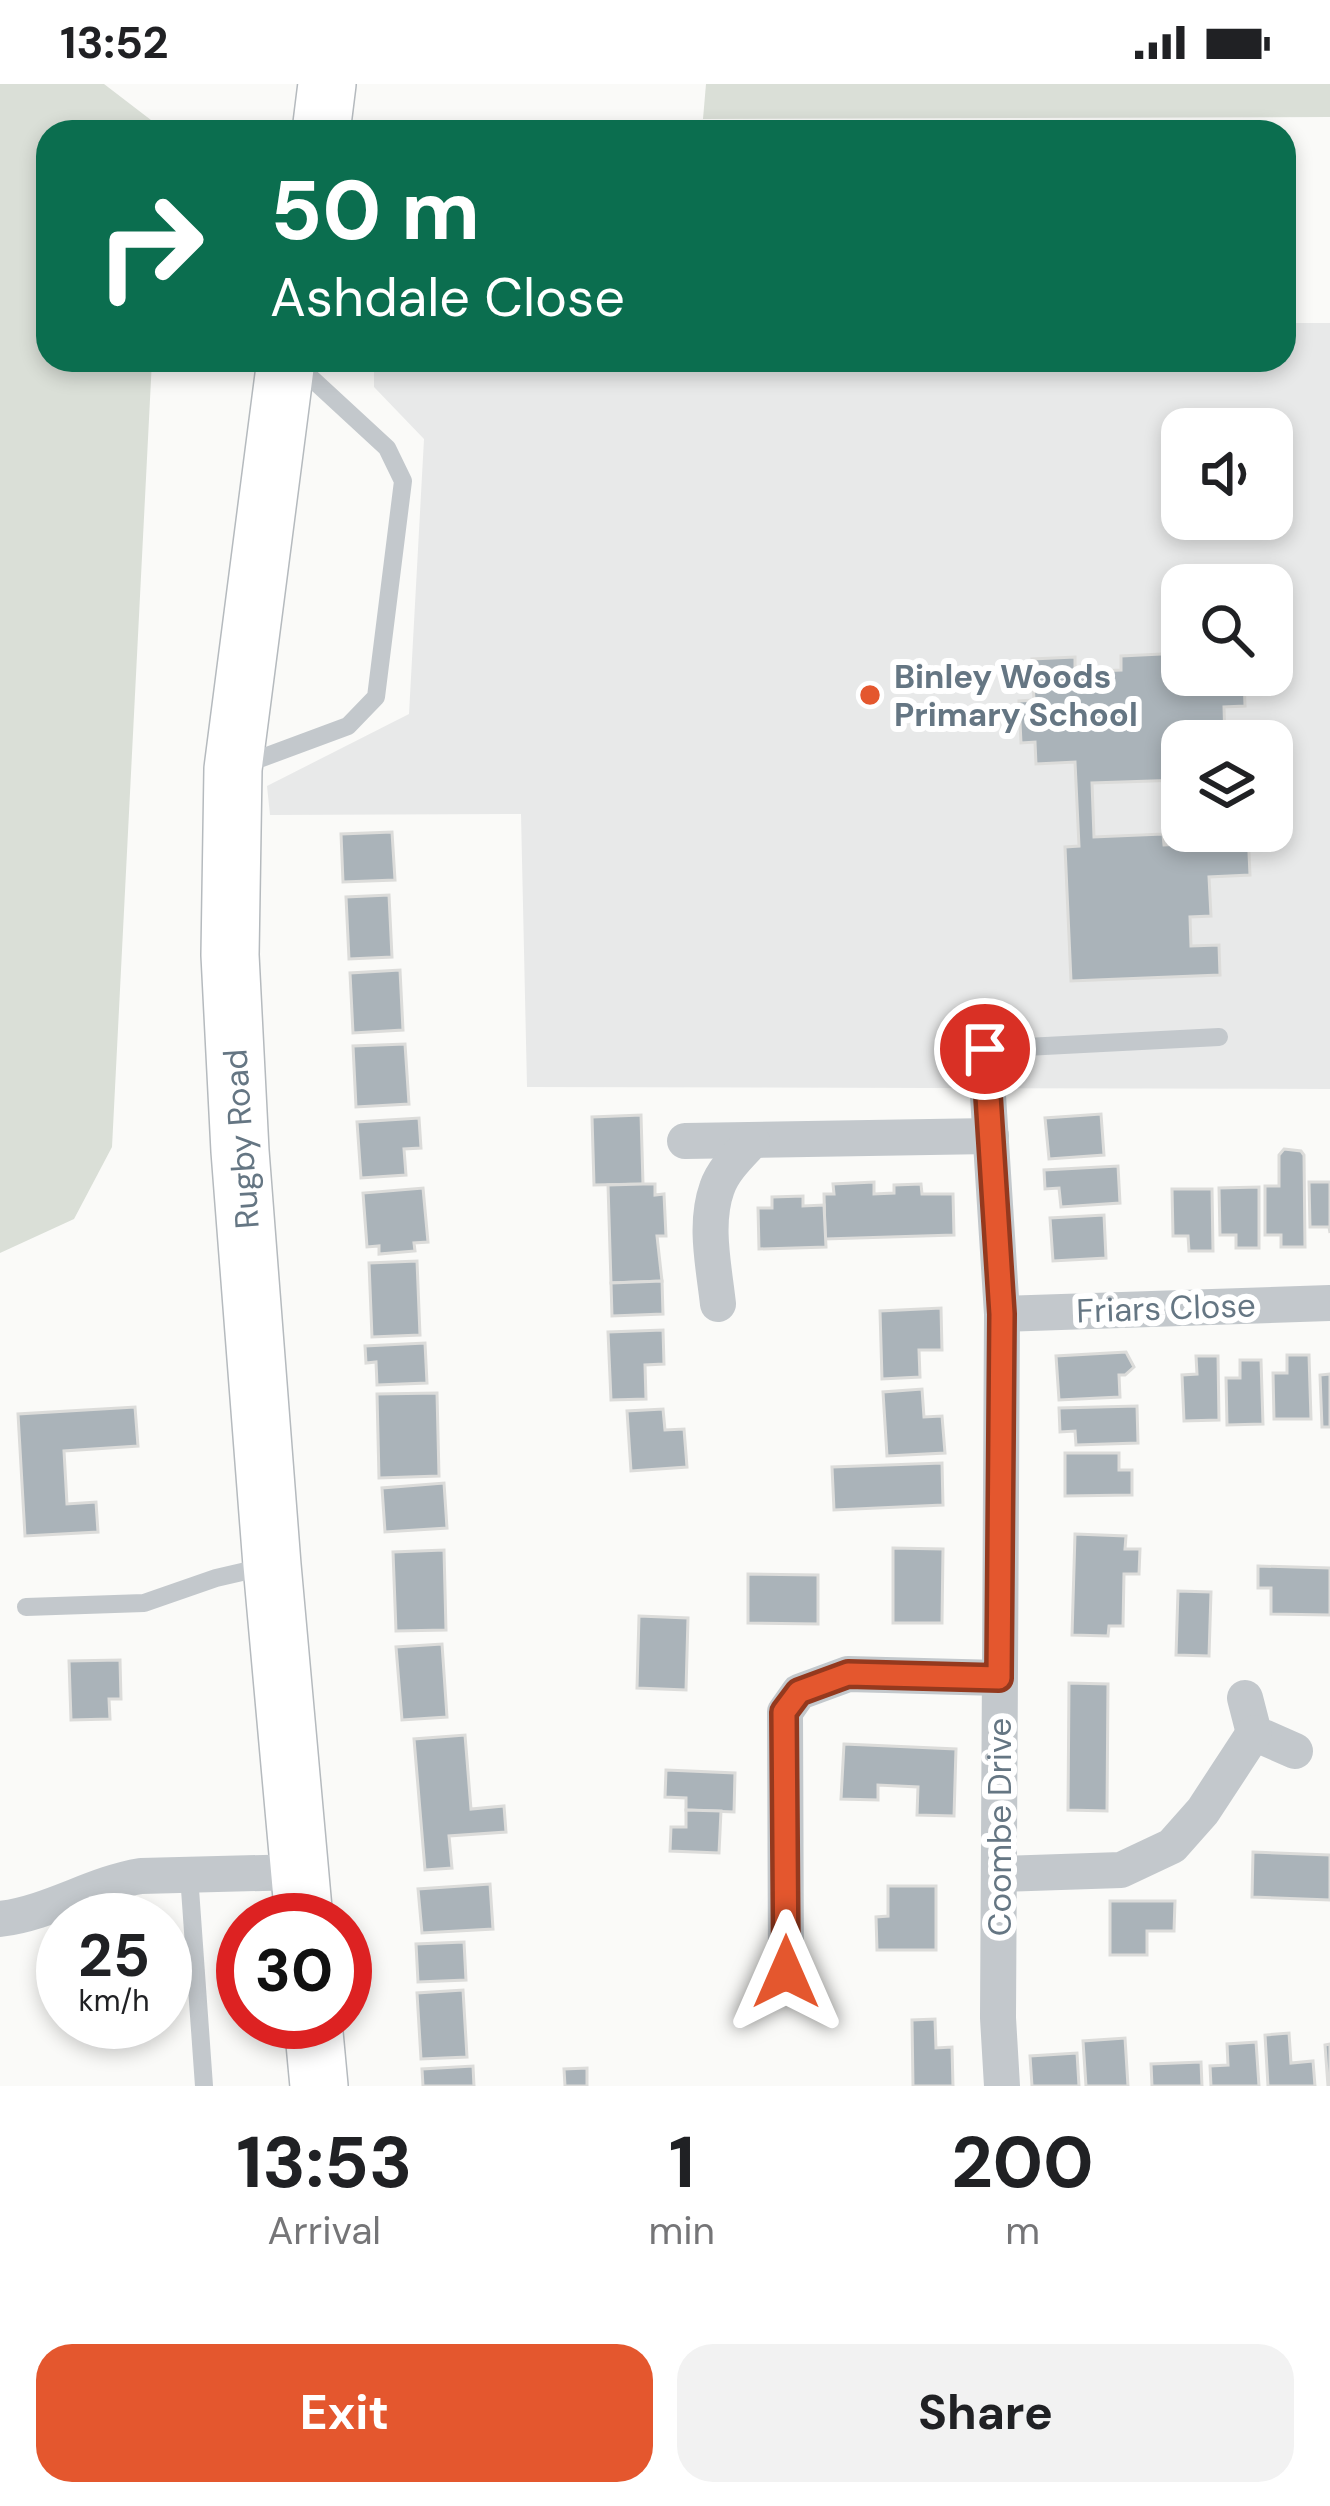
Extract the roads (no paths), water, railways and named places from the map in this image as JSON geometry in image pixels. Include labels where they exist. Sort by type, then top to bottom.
[{"type":"main road","points":[[322,120],[327,84]]},
{"type":"main road","name":"Rugby Road","points":[[287,372],[233,769],[230,956],[272,1565],[302,1893]]},
{"type":"main road","points":[[316,2049],[319,2086]]},
{"type":"street","name":"Coombe Drive","points":[[985,1049],[1002,1314],[998,2018],[1002,2086]]},
{"type":"street","points":[[685,1141],[991,1136]]},
{"type":"street","points":[[718,1304],[710,1233],[717,1188],[732,1162],[752,1142]]},
{"type":"street","name":"Friars Close","points":[[1002,1314],[1330,1303]]},
{"type":"street","points":[[786,1972],[784,1712],[799,1692],[848,1674],[999,1678]]},
{"type":"street","points":[[999,1874],[1121,1870],[1172,1846],[1203,1811],[1255,1733],[1245,1698]]},
{"type":"street","points":[[1255,1733],[1294,1750]]},
{"type":"street","points":[[0,1919],[39,1911],[118,1880],[141,1876],[189,1875],[286,1893]]},
{"type":"lane","points":[[233,769],[348,726],[376,697],[403,481],[387,448],[302,372]]},
{"type":"lane","points":[[985,1049],[1219,1037]]},
{"type":"lane","points":[[26,1607],[144,1603],[272,1565]]},
{"type":"lane","points":[[189,1875],[204,2086]]},
{"type":"place","name":"Binley Woods Primary School","points":[[870,695]]}]
